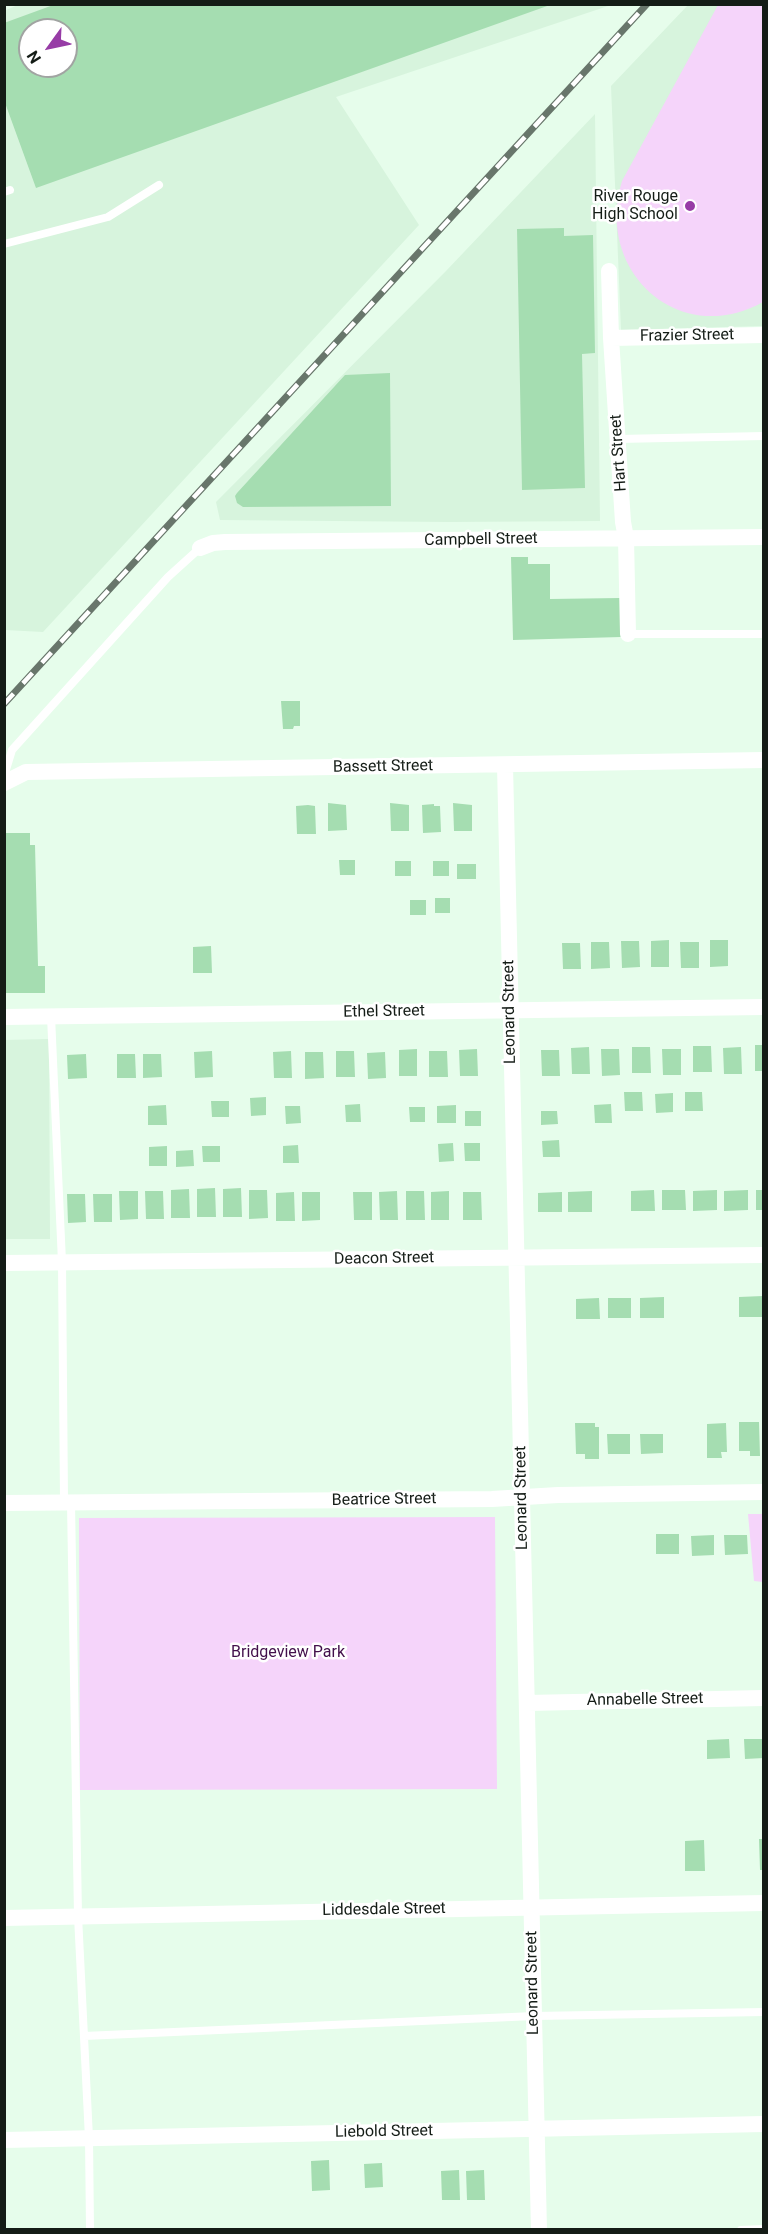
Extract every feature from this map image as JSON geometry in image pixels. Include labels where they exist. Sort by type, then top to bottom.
[{"type":"street","name":"Hart Street","points":[[609,271],[611,338],[626,538],[628,634]]},
{"type":"street","name":"Frazier Street","points":[[611,338],[764,335]]},
{"type":"street","name":"Campbell Street","points":[[200,548],[213,543],[225,542],[764,537]]},
{"type":"street","name":"Bassett Street","points":[[4,783],[26,772],[764,760]]},
{"type":"street","name":"Leonard Street","points":[[504,765],[539,2229]]},
{"type":"street","name":"Ethel Street","points":[[4,1017],[764,1006]]},
{"type":"street","name":"Deacon Street","points":[[4,1263],[764,1255]]},
{"type":"street","name":"Beatrice Street","points":[[4,1503],[764,1492]]},
{"type":"street","name":"Annabelle Street","points":[[527,1703],[764,1698]]},
{"type":"street","name":"Liddesdale Street","points":[[4,1918],[764,1903]]},
{"type":"street","name":"Liebold Street","points":[[4,2140],[764,2124]]},
{"type":"lane","points":[[4,244],[108,217],[159,185]]},
{"type":"lane","points":[[618,439],[764,436]]},
{"type":"lane","points":[[4,776],[12,750],[168,577],[200,548]]},
{"type":"lane","points":[[628,634],[764,634]]},
{"type":"lane","points":[[51,1016],[62,1262],[78,1916],[89,2138],[90,2229]]},
{"type":"lane","points":[[84,2036],[534,2016],[764,2012]]},
{"type":"lane","points":[[741,2229],[764,2229]]},
{"type":"shaded area","points":[[20,4],[611,5],[336,97],[419,225],[43,632],[5,630],[4,11]]},
{"type":"shaded area","name":"River Rouge High School","points":[[688,5],[763,5],[763,326],[621,330],[611,86]]},
{"type":"shaded area","points":[[595,114],[600,521],[220,520],[216,502],[446,271]]},
{"type":"shaded area","points":[[49,1039],[50,1239],[5,1239],[4,1040]]},
{"type":"green space","name":"River Rouge High School","points":[[718,5],[764,5],[763,302],[732,314],[702,316],[674,308],[650,293],[632,271],[620,244],[617,214],[622,181]]},
{"type":"green space","points":[[748,1514],[763,1514],[763,1582],[754,1581]]},
{"type":"green space","name":"Bridgeview Park","points":[[495,1517],[497,1789],[80,1790],[79,1518]]},
{"type":"building","points":[[56,4],[550,4],[36,188],[4,100],[4,23]]},
{"type":"building","points":[[564,228],[564,236],[593,235],[595,353],[582,354],[585,488],[522,490],[517,229]]},
{"type":"building","points":[[390,373],[391,506],[243,507],[237,503],[235,496],[237,493],[345,375]]},
{"type":"building","points":[[511,557],[528,557],[528,564],[550,564],[550,599],[620,598],[621,637],[513,640]]},
{"type":"building","points":[[281,701],[300,701],[300,726],[283,729]]},
{"type":"building","points":[[328,803],[346,805],[347,830],[328,831]]},
{"type":"building","points":[[390,803],[409,805],[409,831],[391,831]]},
{"type":"building","points":[[453,803],[472,805],[472,831],[454,831]]},
{"type":"building","points":[[434,804],[434,806],[440,806],[441,832],[423,833],[422,805]]},
{"type":"building","points":[[296,806],[315,806],[316,834],[297,834]]},
{"type":"building","points":[[4,833],[30,833],[30,845],[35,845],[38,966],[45,966],[45,993],[4,993]]},
{"type":"building","points":[[339,860],[355,860],[355,875],[340,875]]},
{"type":"building","points":[[395,861],[411,861],[411,876],[395,876]]},
{"type":"building","points":[[433,861],[449,861],[449,876],[433,876]]},
{"type":"building","points":[[457,864],[476,864],[476,879],[457,879]]},
{"type":"building","points":[[435,898],[450,898],[450,913],[435,913]]},
{"type":"building","points":[[410,900],[426,900],[426,915],[410,915]]},
{"type":"building","points":[[669,940],[669,967],[651,967],[651,941]]},
{"type":"building","points":[[710,940],[728,940],[728,966],[710,967]]},
{"type":"building","points":[[621,941],[639,941],[640,967],[622,968]]},
{"type":"building","points":[[591,942],[609,942],[610,968],[591,969]]},
{"type":"building","points":[[680,942],[699,942],[699,968],[681,968]]},
{"type":"building","points":[[562,943],[580,943],[581,969],[563,969]]},
{"type":"building","points":[[211,946],[212,973],[193,973],[193,947]]},
{"type":"building","points":[[755,1045],[764,1045],[764,1071],[755,1071]]},
{"type":"building","points":[[693,1046],[711,1046],[712,1072],[693,1072]]},
{"type":"building","points":[[589,1047],[590,1074],[572,1074],[571,1048]]},
{"type":"building","points":[[632,1047],[650,1047],[651,1073],[632,1073]]},
{"type":"building","points":[[741,1047],[742,1074],[724,1074],[723,1048]]},
{"type":"building","points":[[417,1049],[417,1076],[399,1076],[399,1050]]},
{"type":"building","points":[[477,1049],[478,1076],[460,1076],[459,1050]]},
{"type":"building","points":[[601,1049],[619,1049],[620,1075],[602,1076]]},
{"type":"building","points":[[662,1049],[681,1049],[681,1075],[663,1075]]},
{"type":"building","points":[[541,1050],[559,1050],[560,1076],[542,1076]]},
{"type":"building","points":[[212,1051],[213,1077],[195,1078],[194,1052]]},
{"type":"building","points":[[291,1051],[292,1078],[274,1078],[273,1052]]},
{"type":"building","points":[[336,1051],[354,1051],[355,1077],[336,1077]]},
{"type":"building","points":[[429,1051],[447,1051],[448,1077],[429,1077]]},
{"type":"building","points":[[305,1052],[323,1052],[324,1078],[305,1079]]},
{"type":"building","points":[[385,1052],[386,1078],[368,1079],[367,1053]]},
{"type":"building","points":[[86,1054],[87,1078],[68,1079],[67,1055]]},
{"type":"building","points":[[117,1054],[135,1054],[136,1078],[117,1078]]},
{"type":"building","points":[[143,1054],[161,1054],[162,1077],[143,1078]]},
{"type":"building","points":[[624,1092],[642,1092],[643,1111],[625,1111]]},
{"type":"building","points":[[685,1092],[702,1092],[703,1111],[685,1111]]},
{"type":"building","points":[[673,1093],[673,1112],[656,1113],[655,1094]]},
{"type":"building","points":[[266,1097],[266,1115],[251,1116],[250,1098]]},
{"type":"building","points":[[211,1101],[229,1101],[229,1117],[212,1117]]},
{"type":"building","points":[[360,1104],[361,1122],[346,1122],[345,1105]]},
{"type":"building","points":[[611,1104],[612,1123],[595,1123],[594,1105]]},
{"type":"building","points":[[166,1105],[167,1125],[148,1125],[148,1106]]},
{"type":"building","points":[[456,1105],[456,1123],[437,1123],[437,1106]]},
{"type":"building","points":[[285,1106],[300,1106],[301,1123],[286,1124]]},
{"type":"building","points":[[409,1107],[425,1107],[425,1122],[410,1122]]},
{"type":"building","points":[[465,1111],[481,1111],[481,1126],[465,1126]]},
{"type":"building","points":[[541,1111],[557,1111],[558,1124],[541,1125]]},
{"type":"building","points":[[559,1140],[560,1157],[543,1157],[542,1141]]},
{"type":"building","points":[[453,1143],[454,1161],[439,1162],[438,1144]]},
{"type":"building","points":[[464,1143],[480,1143],[480,1161],[465,1161]]},
{"type":"building","points":[[298,1145],[299,1163],[283,1163],[283,1146]]},
{"type":"building","points":[[167,1146],[167,1166],[149,1166],[149,1147]]},
{"type":"building","points":[[202,1146],[220,1146],[220,1162],[203,1162]]},
{"type":"building","points":[[193,1150],[194,1166],[176,1167],[176,1151]]},
{"type":"building","points":[[215,1188],[216,1217],[197,1217],[197,1189]]},
{"type":"building","points":[[241,1188],[242,1217],[223,1217],[223,1189]]},
{"type":"building","points":[[189,1189],[190,1218],[171,1218],[171,1190]]},
{"type":"building","points":[[249,1190],[267,1190],[268,1218],[249,1219]]},
{"type":"building","points":[[654,1190],[655,1211],[631,1211],[631,1191]]},
{"type":"building","points":[[662,1190],[685,1190],[686,1210],[662,1210]]},
{"type":"building","points":[[717,1190],[717,1210],[693,1211],[693,1191]]},
{"type":"building","points":[[748,1190],[748,1210],[724,1211],[724,1191]]},
{"type":"building","points":[[756,1190],[764,1190],[764,1210],[756,1210]]},
{"type":"building","points":[[119,1191],[138,1191],[138,1219],[120,1220]]},
{"type":"building","points":[[145,1191],[163,1191],[164,1219],[146,1219]]},
{"type":"building","points":[[397,1191],[398,1220],[380,1220],[379,1192]]},
{"type":"building","points":[[406,1191],[424,1191],[425,1220],[406,1220]]},
{"type":"building","points":[[449,1191],[449,1220],[431,1220],[431,1192]]},
{"type":"building","points":[[592,1191],[592,1212],[568,1212],[568,1192]]},
{"type":"building","points":[[294,1192],[295,1221],[276,1221],[276,1193]]},
{"type":"building","points":[[302,1192],[320,1192],[320,1220],[302,1221]]},
{"type":"building","points":[[353,1192],[372,1192],[372,1220],[354,1220]]},
{"type":"building","points":[[463,1192],[481,1192],[482,1220],[463,1220]]},
{"type":"building","points":[[562,1192],[562,1212],[538,1212],[538,1193]]},
{"type":"building","points":[[67,1194],[85,1194],[86,1222],[68,1223]]},
{"type":"building","points":[[93,1194],[112,1194],[112,1222],[94,1222]]},
{"type":"building","points":[[763,1296],[763,1317],[739,1317],[739,1297]]},
{"type":"building","points":[[664,1297],[664,1318],[640,1318],[640,1298]]},
{"type":"building","points":[[599,1298],[600,1319],[576,1319],[576,1299]]},
{"type":"building","points":[[608,1298],[631,1298],[631,1318],[608,1318]]},
{"type":"building","points":[[739,1422],[759,1422],[760,1456],[750,1456],[750,1451],[739,1451]]},
{"type":"building","points":[[575,1423],[595,1423],[595,1427],[599,1427],[599,1459],[585,1459],[585,1454],[576,1454]]},
{"type":"building","points":[[726,1423],[727,1452],[721,1452],[722,1458],[707,1458],[707,1424]]},
{"type":"building","points":[[607,1434],[630,1434],[630,1454],[608,1454]]},
{"type":"building","points":[[640,1434],[663,1434],[663,1453],[641,1454]]},
{"type":"building","points":[[656,1534],[679,1534],[679,1554],[656,1554]]},
{"type":"building","points":[[714,1535],[714,1555],[692,1556],[691,1536]]},
{"type":"building","points":[[724,1535],[747,1535],[748,1554],[725,1555]]},
{"type":"building","points":[[729,1739],[730,1758],[707,1759],[707,1740]]},
{"type":"building","points":[[744,1739],[764,1739],[764,1758],[745,1759]]},
{"type":"building","points":[[759,1839],[764,1839],[764,1870],[760,1870]]},
{"type":"building","points":[[704,1840],[705,1871],[685,1871],[685,1841]]},
{"type":"building","points":[[329,2160],[330,2190],[312,2191],[311,2161]]},
{"type":"building","points":[[382,2163],[383,2187],[365,2188],[364,2164]]},
{"type":"building","points":[[459,2170],[460,2200],[442,2200],[441,2171]]},
{"type":"building","points":[[484,2170],[485,2200],[467,2200],[466,2171]]},
{"type":"railway","points":[[4,704],[647,4]]},
{"type":"place","name":"River Rouge High School","points":[[690,206]]}]
